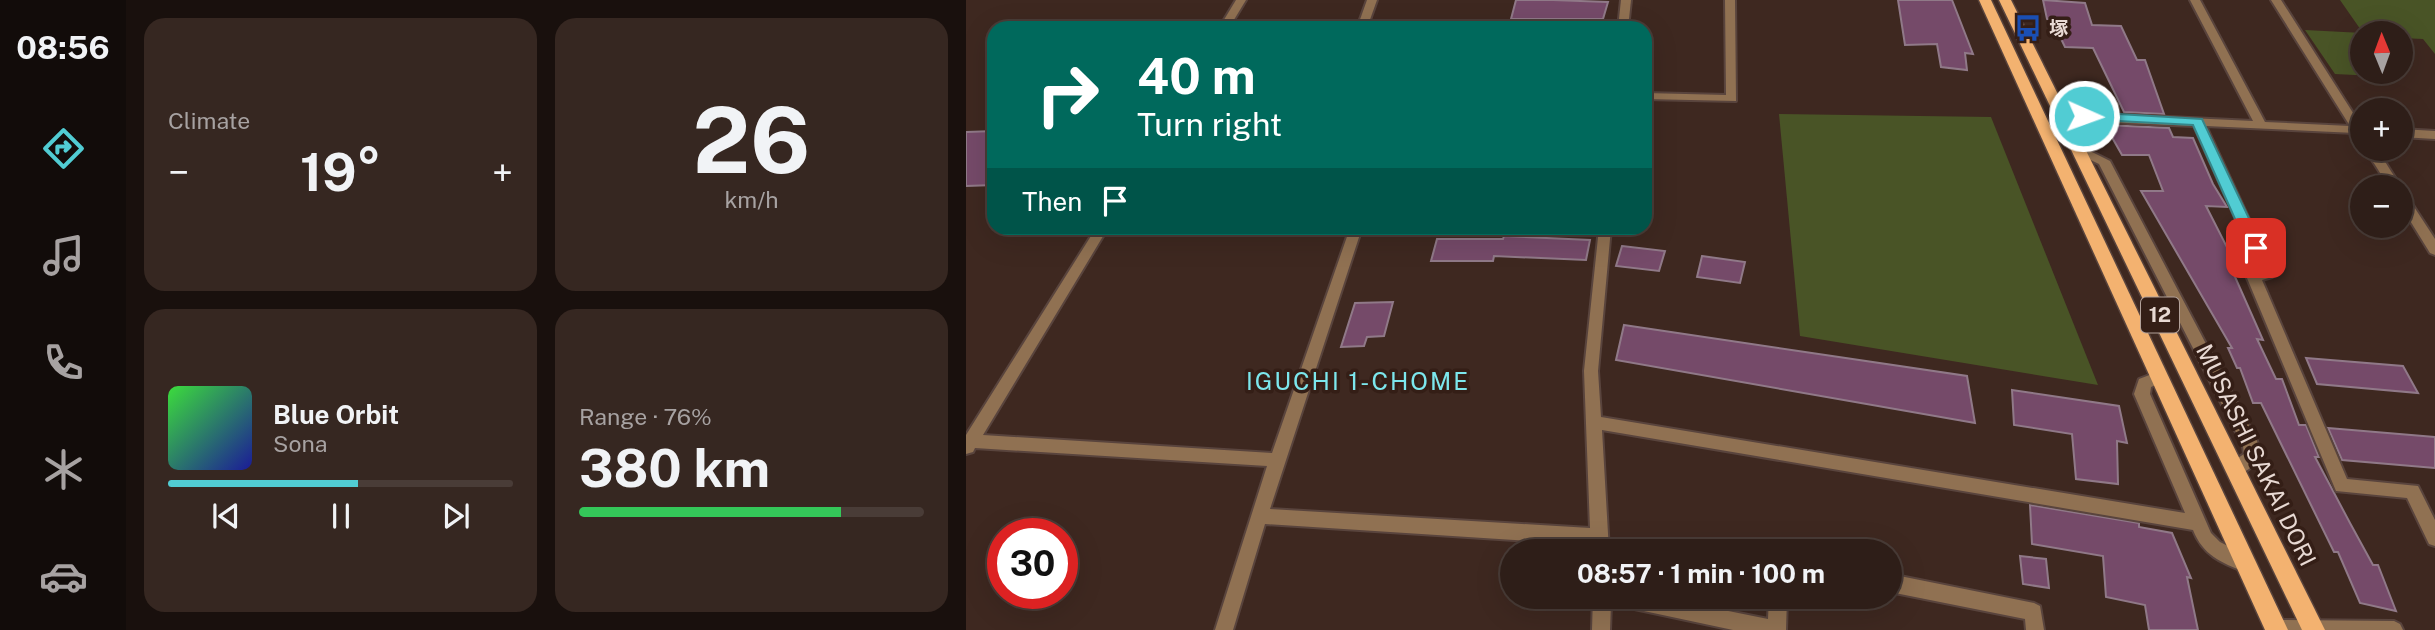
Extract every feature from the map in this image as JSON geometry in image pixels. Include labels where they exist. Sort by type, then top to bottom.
[{"type":"main road","name":"12","points":[[1985,0],[2276,629]]},
{"type":"main road","name":"MUSASHI SAKAI DORI","points":[[2005,0],[2314,630]]},
{"type":"street","points":[[1228,21],[1241,0]]},
{"type":"street","points":[[1364,21],[1372,0]]},
{"type":"street","points":[[1624,21],[1626,0]]},
{"type":"street","points":[[1652,96],[1732,99],[1730,0]]},
{"type":"street","points":[[2195,0],[2260,124]]},
{"type":"street","points":[[2276,0],[2350,115]]},
{"type":"street","points":[[2062,116],[2260,124],[2350,131]]},
{"type":"street","points":[[2198,122],[2267,273],[2254,278],[2343,486],[2412,491],[2435,538]]},
{"type":"street","points":[[2413,134],[2435,135]]},
{"type":"street","points":[[2413,215],[2435,250]]},
{"type":"street","points":[[1098,235],[968,445],[1277,460]]},
{"type":"street","points":[[1224,630],[1277,460],[1354,235]]},
{"type":"street","points":[[1599,539],[1591,370],[1604,235]]},
{"type":"street","points":[[2160,377],[2144,383],[2142,394],[2205,539],[2214,548],[2246,564]]},
{"type":"street","points":[[1593,422],[2198,523]]},
{"type":"street","points":[[1261,516],[1539,539]]},
{"type":"street","points":[[1902,585],[2034,612],[2035,630]]},
{"type":"street","points":[[1601,630],[1602,609]]},
{"type":"street","points":[[1674,609],[1776,630],[1777,609]]},
{"type":"street","points":[[2276,629],[2394,630]]},
{"type":"green space","points":[[2340,0],[2435,0],[2435,54],[2423,39],[2413,39],[2413,21],[2355,21]]},
{"type":"green space","points":[[2305,30],[2350,32],[2350,75],[2335,74]]},
{"type":"green space","points":[[1779,114],[1991,117],[2098,385],[1800,336]]},
{"type":"building","points":[[1516,0],[1608,2],[1603,19],[1511,19]]},
{"type":"building","points":[[1898,0],[1952,0],[1973,54],[1965,53],[1967,70],[1941,67],[1937,44],[1905,45]]},
{"type":"building","points":[[2043,0],[2085,3],[2092,25],[2121,26],[2137,60],[2145,60],[2164,114],[2124,112],[2093,48],[2065,47],[2052,20],[2047,19]]},
{"type":"building","points":[[2105,125],[2169,128],[2173,137],[2193,138],[2213,184],[2227,207],[2206,206],[2234,261],[2228,261],[2263,340],[2257,339],[2276,379],[2282,379],[2299,425],[2306,425],[2319,457],[2315,457],[2350,523],[2373,565],[2378,565],[2396,611],[2360,603],[2338,552],[2334,552],[2261,403],[2253,403],[2240,368],[2237,368],[2228,348],[2232,348],[2141,191],[2163,191],[2149,155],[2122,155]]},
{"type":"building","points":[[987,131],[987,185],[966,186],[966,132]]},
{"type":"building","points":[[1504,236],[1590,240],[1586,260],[1494,256],[1493,261],[1431,261],[1437,239],[1503,239]]},
{"type":"building","points":[[1622,246],[1665,251],[1659,271],[1616,266]]},
{"type":"building","points":[[1702,256],[1745,262],[1740,283],[1697,277]]},
{"type":"building","points":[[1393,302],[1384,336],[1367,337],[1364,346],[1341,347],[1355,303]]},
{"type":"building","points":[[1624,325],[1967,376],[1975,423],[1616,360]]},
{"type":"building","points":[[2306,358],[2403,366],[2418,393],[2317,384]]},
{"type":"building","points":[[2012,390],[2119,406],[2127,443],[2117,441],[2118,484],[2076,479],[2072,434],[2014,425]]},
{"type":"building","points":[[2328,428],[2435,437],[2435,468],[2342,460]]},
{"type":"building","points":[[2030,505],[2139,523],[2139,527],[2172,533],[2191,578],[2187,577],[2198,630],[2149,630],[2145,605],[2106,597],[2103,556],[2032,544]]},
{"type":"building","points":[[2020,556],[2046,559],[2049,588],[2023,584]]},
{"type":"place","name":"塚","points":[[2028,28]]},
{"type":"district","name":"IGUCHI 1-CHOME","points":[[1358,382]]},
{"type":"route","points":[[2084,116],[2198,122],[2256,248]]}]
